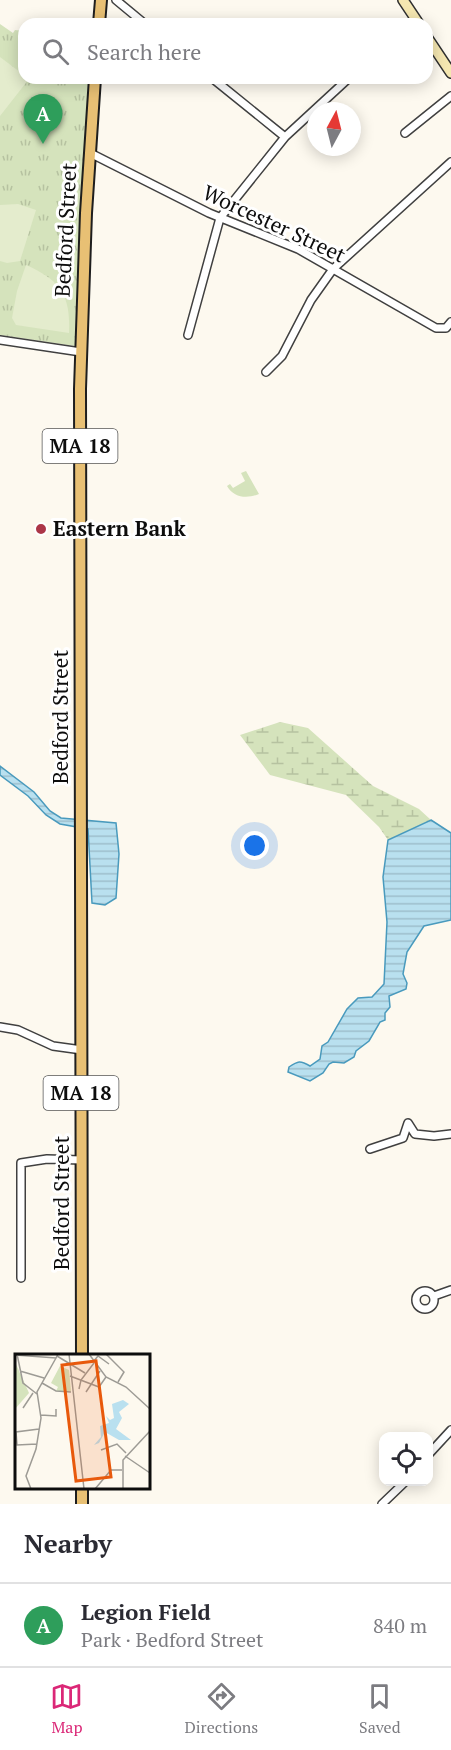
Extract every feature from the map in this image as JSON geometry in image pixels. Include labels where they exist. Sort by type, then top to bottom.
[{"type":"main road","points":[[100,18],[101,0]]},
{"type":"main road","points":[[402,0],[412,18]]},
{"type":"main road","points":[[433,46],[451,73]]},
{"type":"main road","name":"Bedford Street","points":[[82,1354],[81,352],[95,84]]},
{"type":"street","points":[[116,0],[138,18]]},
{"type":"street","points":[[219,84],[285,137]]},
{"type":"street","points":[[188,335],[220,218],[285,137],[342,84]]},
{"type":"street","points":[[405,133],[451,96]]},
{"type":"street","name":"Worcester Street","points":[[90,153],[220,218],[288,245],[436,328],[442,329],[451,322]]},
{"type":"street","points":[[266,372],[282,356],[311,300],[333,269],[451,162]]},
{"type":"street","points":[[0,340],[81,352]]},
{"type":"street","points":[[0,1027],[18,1030],[53,1046],[82,1050]]},
{"type":"street","points":[[370,1149],[403,1138],[408,1123],[415,1134],[434,1136],[451,1134]]},
{"type":"street","points":[[21,1278],[21,1162],[47,1159],[82,1160]]},
{"type":"street","points":[[434,1296],[451,1290]]},
{"type":"street","points":[[433,1450],[451,1430]]},
{"type":"street","points":[[382,1504],[401,1486]]},
{"type":"green space","points":[[0,24],[13,33],[18,30],[18,84],[89,84],[75,346],[0,335]]},
{"type":"green space","points":[[0,57],[18,70],[18,84],[25,84],[0,116]]},
{"type":"green space","points":[[18,204],[36,210],[20,261],[7,263],[0,261],[0,205]]},
{"type":"green space","points":[[26,265],[47,277],[61,290],[68,308],[69,333],[16,325],[12,318],[17,291]]},
{"type":"green space","points":[[246,471],[259,494],[250,497],[237,495],[227,486],[230,484],[233,488],[245,481],[241,473]]},
{"type":"green space","points":[[280,722],[308,728],[373,786],[419,809],[431,820],[388,840],[379,827],[346,795],[270,775],[240,735]]},
{"type":"water","points":[[0,766],[34,792],[50,811],[61,818],[116,823],[119,854],[116,898],[105,905],[92,903],[88,829],[60,824],[46,815],[28,796],[0,775]]},
{"type":"water","points":[[431,820],[451,833],[451,920],[424,926],[407,952],[403,974],[407,983],[406,989],[389,996],[390,1007],[385,1013],[385,1020],[380,1022],[369,1041],[356,1051],[354,1057],[344,1063],[329,1064],[323,1073],[310,1081],[288,1072],[289,1067],[297,1062],[310,1066],[320,1059],[322,1046],[328,1042],[347,1009],[358,998],[372,997],[384,984],[387,922],[383,877],[388,840]]},
{"type":"place","name":"Legion Field","points":[[43,144]]},
{"type":"place","name":"Eastern Bank","points":[[41,529]]}]
